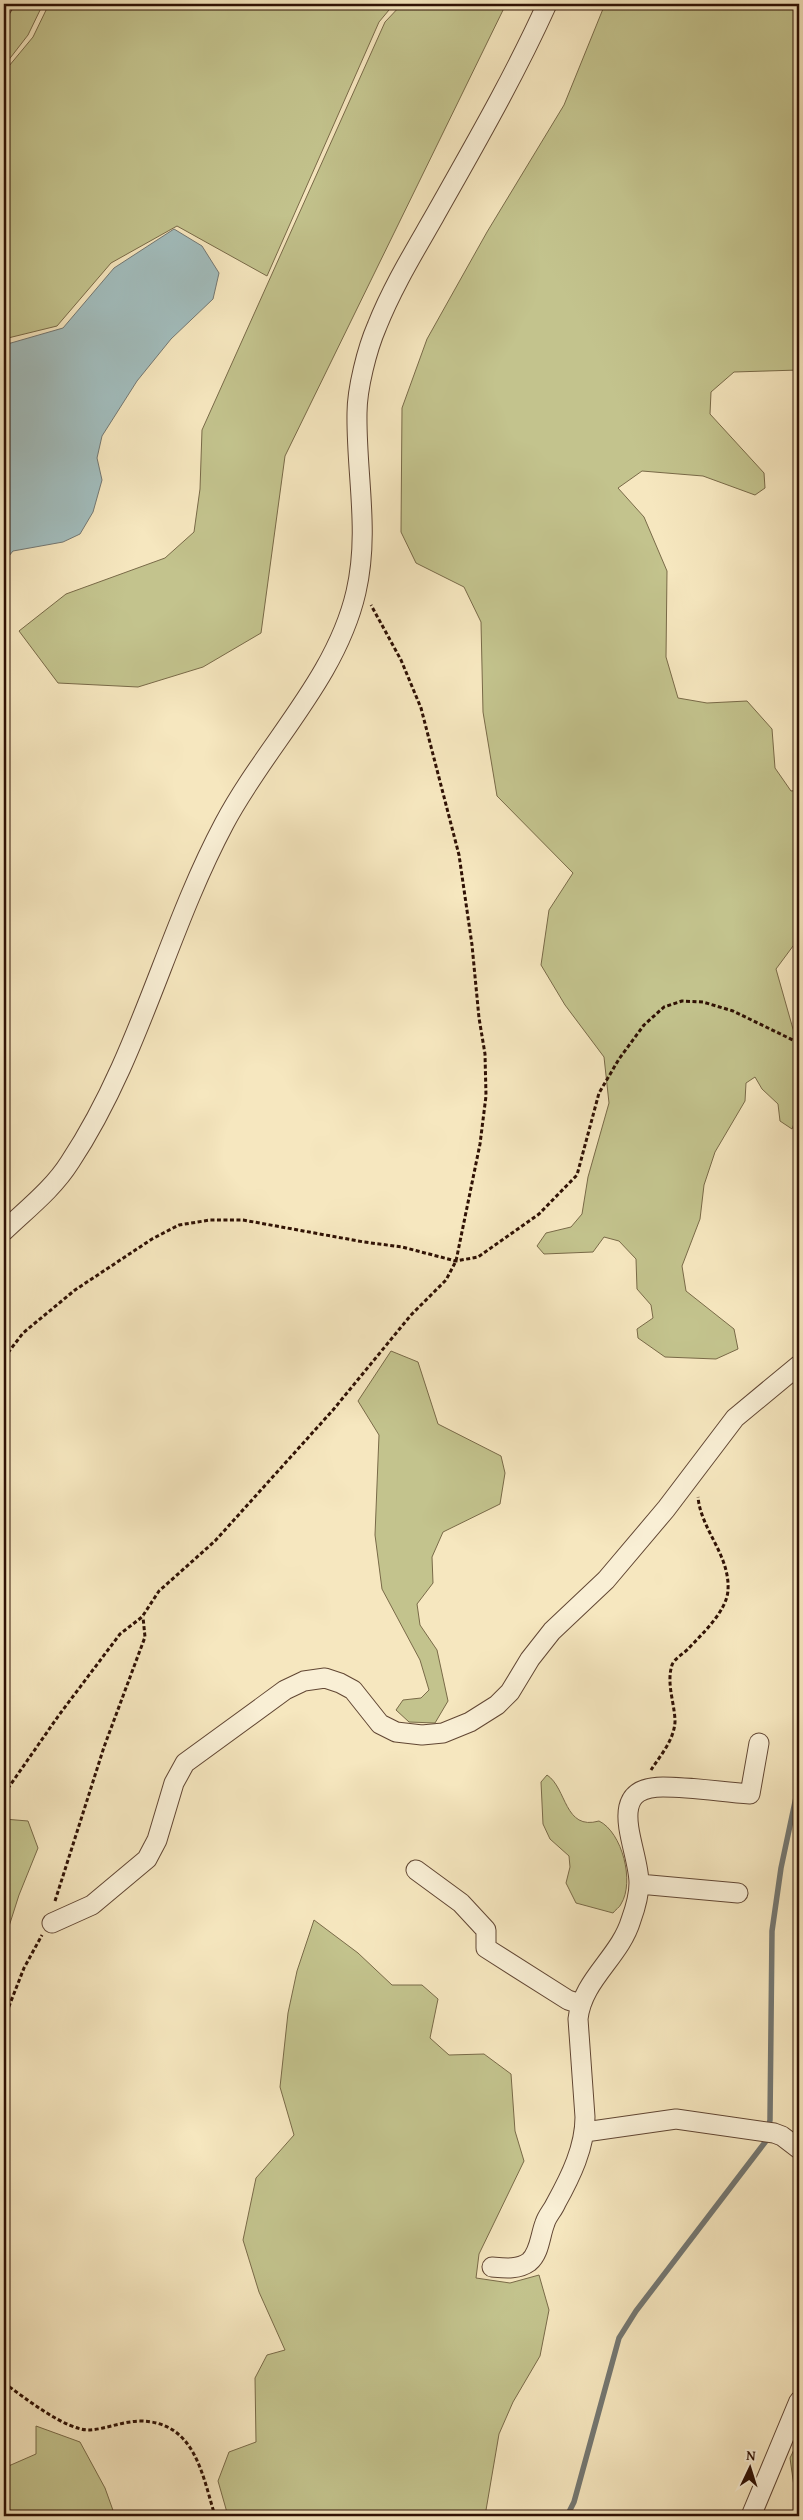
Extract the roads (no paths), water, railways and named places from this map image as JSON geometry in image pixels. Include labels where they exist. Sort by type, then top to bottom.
[{"type":"street","points":[[4,1231],[54,1184],[70,1163],[92,1126],[134,1037],[204,865],[225,822],[322,672],[342,634],[356,593],[362,554],[364,514],[357,410],[376,328],[396,286],[519,65],[547,4]]},
{"type":"street","points":[[52,1924],[92,1905],[147,1859],[157,1840],[174,1783],[185,1763],[285,1690],[304,1681],[325,1678],[353,1690],[380,1724],[396,1732],[422,1735],[443,1733],[470,1722],[497,1705],[510,1692],[530,1659],[552,1631],[606,1580],[666,1509],[735,1418],[799,1365]]},
{"type":"street","points":[[492,2267],[517,2268],[530,2261],[537,2249],[546,2221],[564,2188],[580,2151],[585,2132],[578,2019],[580,2004],[586,1992],[622,1942],[632,1920],[639,1884],[628,1825],[628,1810],[634,1796],[642,1790],[663,1787],[750,1794],[759,1743]]},
{"type":"street","points":[[416,1870],[461,1903],[486,1930],[486,1948],[568,2000],[580,2004]]},
{"type":"street","points":[[639,1884],[738,1893]]},
{"type":"street","points":[[585,2132],[676,2119],[769,2132],[782,2136],[799,2149]]},
{"type":"street","points":[[751,2516],[799,2401]]},
{"type":"lane","points":[[4,12],[9,4]]},
{"type":"water","points":[[174,229],[202,246],[219,273],[213,299],[171,339],[137,381],[102,436],[97,458],[102,480],[93,512],[80,534],[63,542],[13,551],[4,562],[4,345],[63,328],[114,268]]},
{"type":"waterway","points":[[567,2516],[574,2502],[619,2338],[636,2311],[766,2141],[770,2120],[772,1931],[781,1868],[799,1783]]}]
